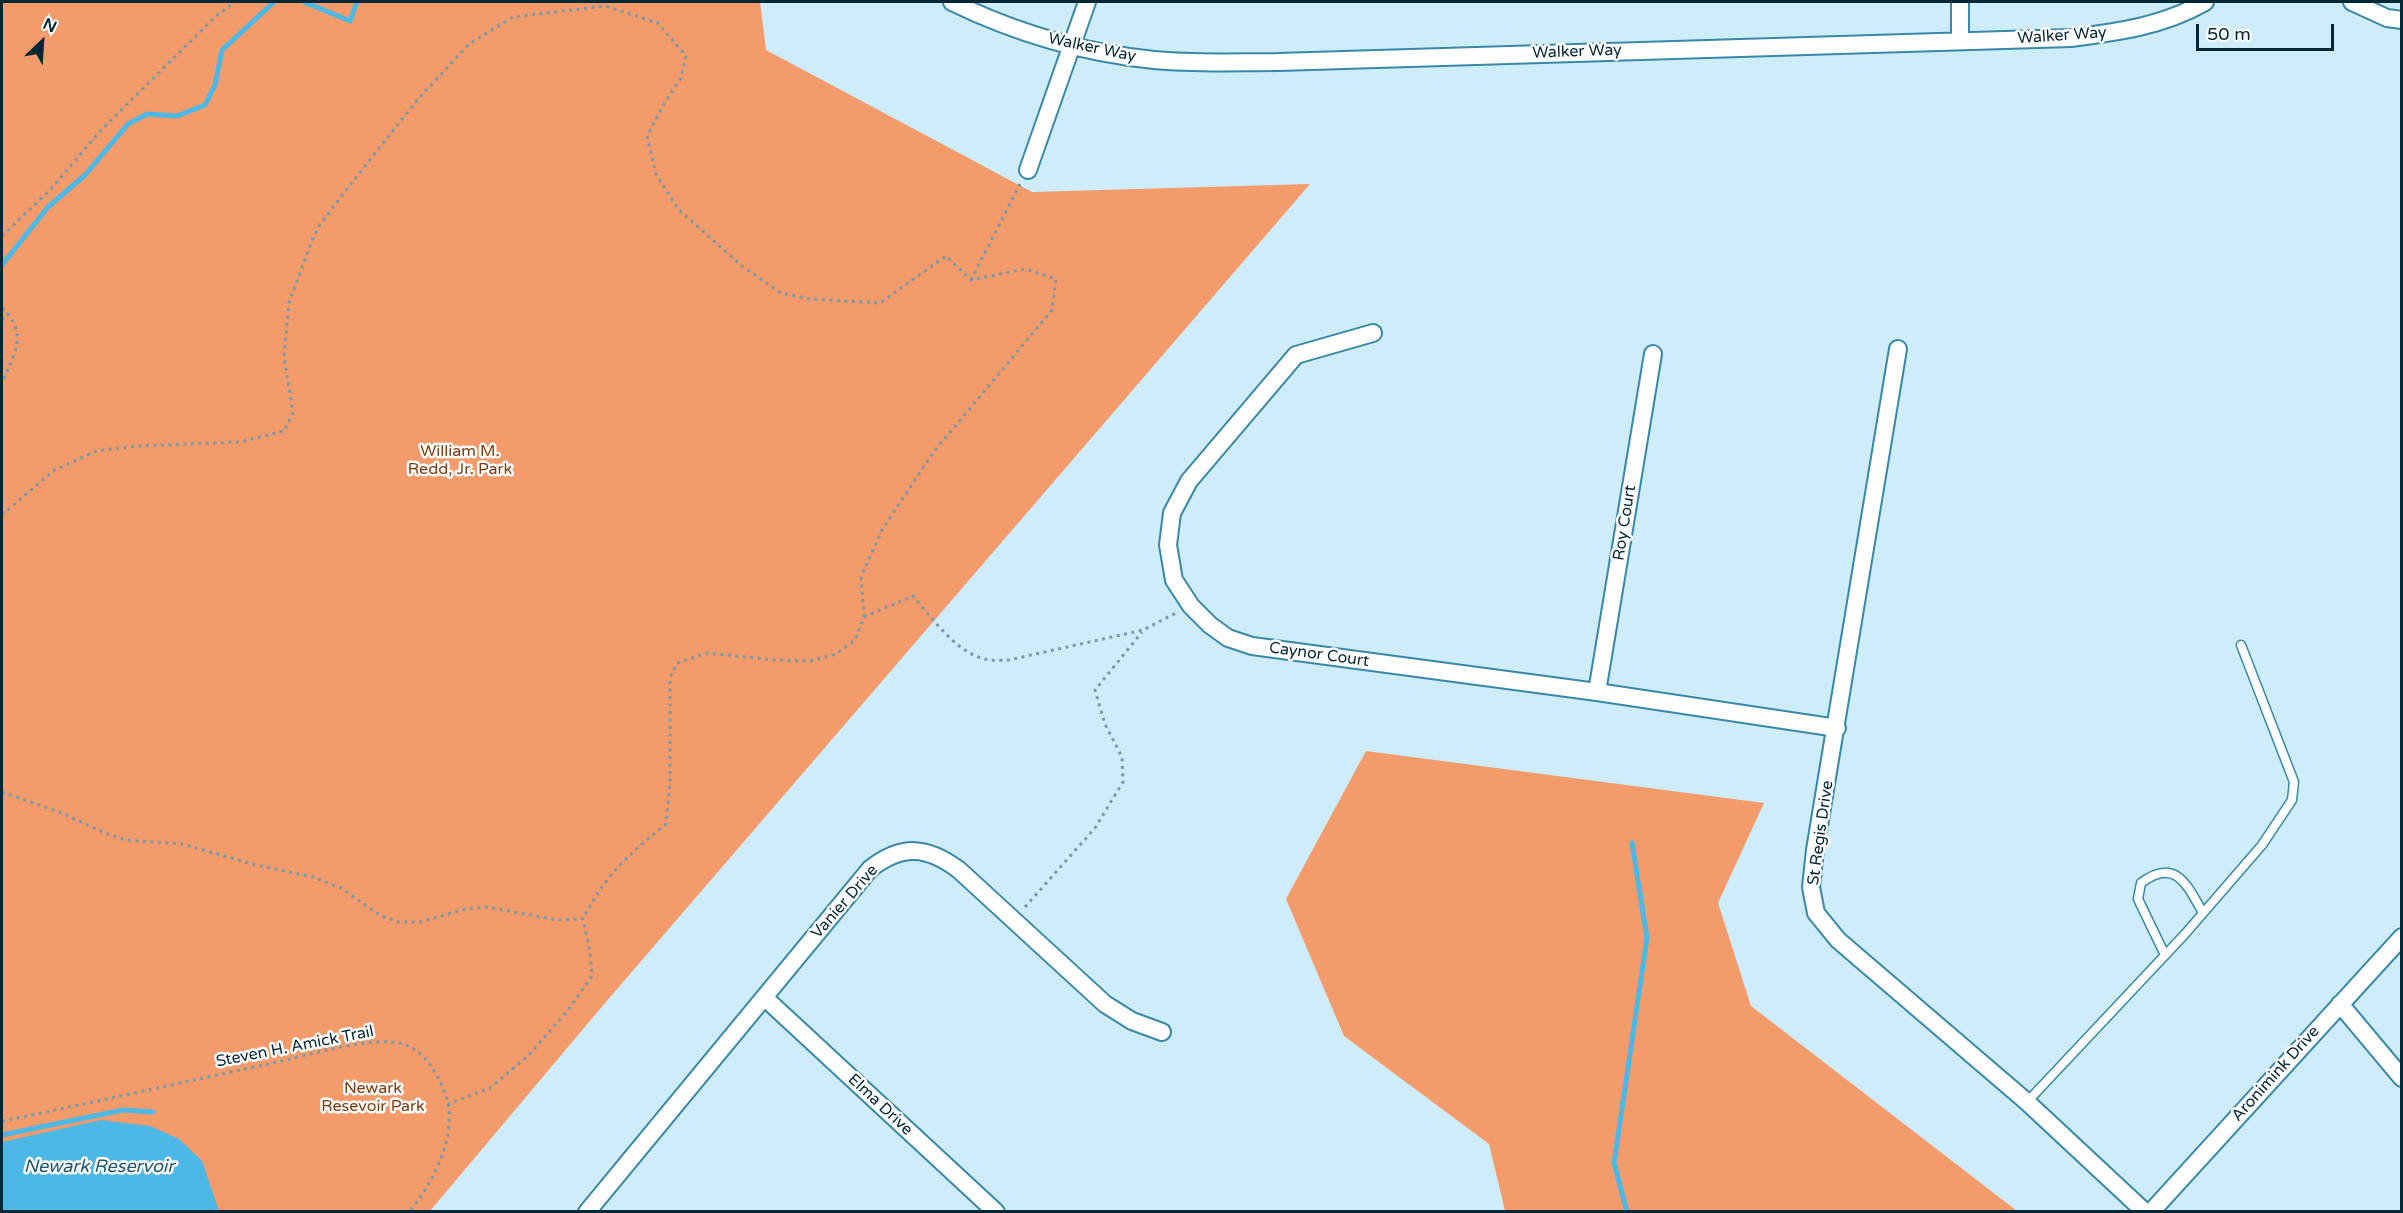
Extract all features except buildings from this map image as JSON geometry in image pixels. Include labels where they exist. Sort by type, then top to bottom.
[{"type":"street","name":"Walker Way","points":[[952,2],[1023,32],[1071,47],[1155,60],[1278,62],[2071,38],[2147,26],[2174,17],[2205,2]]},
{"type":"street","points":[[1028,170],[1088,2]]},
{"type":"street","points":[[1960,2],[1960,40]]},
{"type":"street","points":[[2352,2],[2387,18],[2402,20]]},
{"type":"street","name":"Caynor Court","points":[[1373,333],[1296,356],[1189,481],[1172,513],[1168,545],[1174,580],[1191,606],[1210,625],[1228,638],[1252,646],[1598,692],[1837,728]]},
{"type":"street","name":"St Regis Drive","points":[[1898,350],[1813,868],[1811,887],[1816,913],[1838,940],[2027,1102],[2145,1212]]},
{"type":"street","name":"Roy Court","points":[[1598,692],[1653,354]]},
{"type":"street","name":"Vanier Drive","points":[[587,1212],[765,999],[870,868],[897,852],[914,850],[931,853],[945,860],[1105,1004],[1121,1015],[1162,1032]]},
{"type":"street","name":"Aronimink Drive","points":[[2151,1212],[2402,937]]},
{"type":"street","name":"Elma Drive","points":[[765,999],[996,1212]]},
{"type":"street","points":[[2340,1004],[2402,1078]]},
{"type":"lane","points":[[2027,1102],[2203,913],[2262,845],[2292,801],[2294,782],[2241,645]]},
{"type":"lane","points":[[2165,954],[2138,899],[2141,883],[2154,874],[2169,872],[2185,882],[2203,913]]},
{"type":"path","points":[[2,236],[51,189],[101,130],[216,16],[235,2]]},
{"type":"path","points":[[2,515],[53,471],[96,451],[137,446],[240,442],[284,431],[293,412],[284,356],[289,303],[319,226],[418,99],[469,44],[513,18],[605,6],[658,23],[687,56],[681,78],[647,136],[656,174],[678,208],[729,256],[781,292],[810,298],[880,303],[946,256],[971,280]]},
{"type":"path","points":[[971,280],[1028,170]]},
{"type":"path","points":[[448,1104],[490,1088],[528,1056],[568,1010],[592,976],[583,919],[607,878],[630,853],[666,824],[670,784],[670,678],[677,663],[707,653],[810,661],[836,654],[855,640],[864,617],[861,577],[882,530],[932,454],[1052,310],[1056,279],[1024,269],[971,280]]},
{"type":"path","points":[[2,308],[8,313],[15,326],[18,344],[2,384]]},
{"type":"path","points":[[2,320],[8,313]]},
{"type":"path","points":[[864,617],[914,596],[944,631],[966,651],[988,660],[1009,660],[1143,630],[1191,606]]},
{"type":"path","points":[[1013,919],[1095,828],[1123,782],[1122,757],[1105,724],[1095,690],[1143,630]]},
{"type":"path","points":[[2,792],[62,813],[126,840],[182,844],[252,864],[314,877],[340,888],[381,916],[399,922],[420,922],[466,909],[487,907],[557,920],[583,919]]},
{"type":"path","name":"Steven H. Amick Trail","points":[[2,1121],[375,1042],[405,1045],[419,1053],[442,1083],[448,1104],[449,1124],[442,1152],[425,1190],[409,1212]]},
{"type":"green space","name":"William M. Redd, Jr. Park","points":[[2,2],[760,2],[766,50],[1032,192],[1310,184],[605,1003],[430,1211],[2,1212]]},
{"type":"green space","points":[[1366,751],[1764,803],[1718,903],[1751,1006],[2017,1211],[1505,1211],[1489,1144],[1344,1036],[1286,899]]},
{"type":"water","name":"Newark Reservoir","points":[[101,1120],[150,1126],[179,1139],[202,1161],[219,1211],[2,1211],[2,1142]]},
{"type":"waterway","points":[[2,265],[48,207],[85,175],[128,124],[147,114],[177,116],[205,105],[215,85],[222,50],[274,2]]},
{"type":"waterway","points":[[304,2],[350,21],[357,2]]},
{"type":"waterway","points":[[1627,1212],[1614,1163],[1647,938],[1632,843]]},
{"type":"waterway","points":[[2,1135],[123,1110],[153,1112]]},
{"type":"park label","name":"Newark Resevoir Park","points":[[373,1098]]}]
